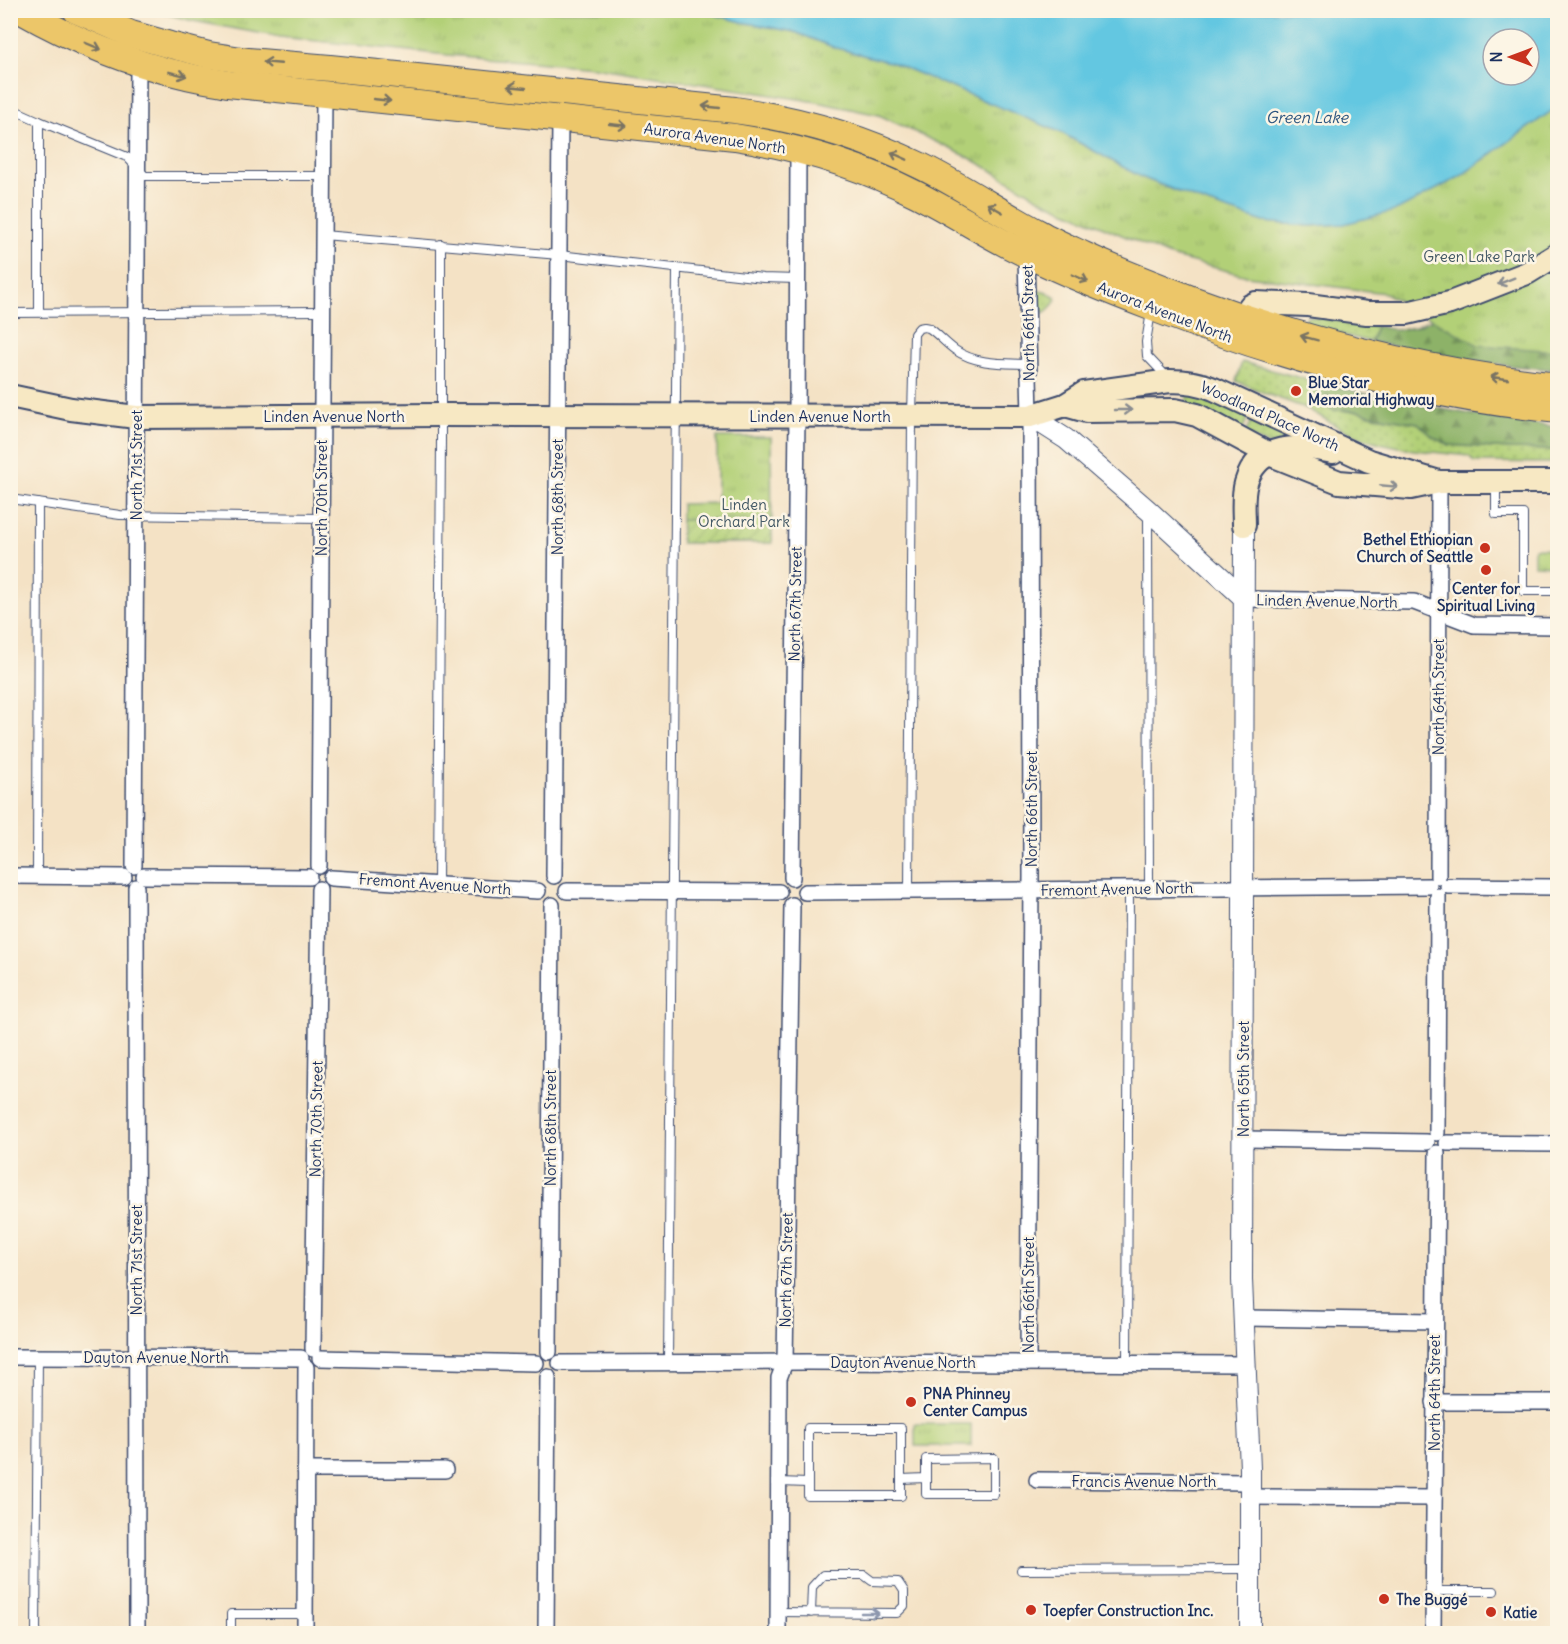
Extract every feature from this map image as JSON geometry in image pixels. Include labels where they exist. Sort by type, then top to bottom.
[{"type":"highway","name":"Aurora Avenue North","points":[[20,10],[73,38],[138,63],[228,84],[735,137],[798,150],[847,164],[894,183],[940,206],[1026,255],[1152,308],[1235,339],[1334,369],[1402,385],[1470,398],[1557,410]]},
{"type":"highway","name":"Aurora Avenue North","points":[[76,10],[131,34],[208,55],[248,61],[735,110],[800,122],[852,137],[893,153],[951,182],[1038,233],[1086,256],[1134,277],[1243,318],[1310,338],[1411,363],[1480,376],[1557,386]]},
{"type":"main road","points":[[1243,318],[1250,306],[1256,303],[1308,305],[1367,313],[1407,313],[1450,303],[1527,273],[1557,254]]},
{"type":"main road","points":[[1170,381],[1175,410]]},
{"type":"main road","name":"Woodland Place North","points":[[1030,416],[1065,405],[1084,393],[1185,381],[1203,384],[1369,460],[1439,482]]},
{"type":"main road","name":"Linden Avenue North","points":[[10,396],[71,409],[136,417],[1030,416]]},
{"type":"main road","name":"Woodland Place North","points":[[1065,405],[1086,411],[1175,410],[1197,415],[1269,454],[1339,482],[1411,488],[1439,482],[1557,482]]},
{"type":"main road","points":[[1244,525],[1244,495],[1247,481],[1259,461],[1269,454],[1288,447],[1306,448],[1369,460]]},
{"type":"main road","points":[[1244,525],[1256,480],[1262,469],[1272,464],[1339,482]]},
{"type":"street","name":"North 71st Street","points":[[137,1634],[134,877],[138,63]]},
{"type":"street","name":"North 70th Street","points":[[314,871],[321,518],[324,93]]},
{"type":"street","name":"North 68th Street","points":[[554,876],[560,118]]},
{"type":"street","name":"North 67th Street","points":[[792,878],[798,150]]},
{"type":"street","name":"North 66th Street","points":[[1026,255],[1030,416],[1028,1363]]},
{"type":"street","name":"Linden Avenue North","points":[[1030,416],[1066,439],[1245,599],[1414,602],[1474,625],[1557,626]]},
{"type":"street","name":"North 64th Street","points":[[1433,1634],[1439,482]]},
{"type":"street","name":"North 65th Street","points":[[1244,525],[1242,1280],[1250,1489],[1250,1634]]},
{"type":"street","points":[[10,876],[134,877],[314,871],[323,867],[329,871],[331,878],[329,885],[319,889],[312,885],[314,871]]},
{"type":"street","points":[[554,876],[565,882],[567,891],[564,900],[552,905],[542,900],[538,891],[544,879],[554,876]]},
{"type":"street","name":"Fremont Avenue North","points":[[331,878],[538,891]]},
{"type":"street","points":[[792,878],[801,881],[805,892],[802,901],[792,905],[783,901],[779,892],[784,881],[792,878]]},
{"type":"street","name":"Fremont Avenue North","points":[[805,892],[1557,887]]},
{"type":"street","name":"North 70th Street","points":[[305,1634],[305,1470],[310,1358],[319,889]]},
{"type":"street","points":[[567,891],[779,892]]},
{"type":"street","name":"North 68th Street","points":[[549,1352],[552,905]]},
{"type":"street","name":"North 67th Street","points":[[778,1634],[780,1378],[785,1362],[792,905]]},
{"type":"street","points":[[1243,1139],[1557,1144]]},
{"type":"street","points":[[1244,1318],[1435,1321]]},
{"type":"street","points":[[549,1352],[556,1355],[560,1363],[558,1371],[548,1377],[538,1372],[536,1363],[541,1354],[549,1352]]},
{"type":"street","name":"Dayton Avenue North","points":[[10,1357],[310,1358],[536,1363]]},
{"type":"street","name":"Dayton Avenue North","points":[[560,1363],[1246,1364]]},
{"type":"street","points":[[546,1634],[548,1377]]},
{"type":"street","points":[[1434,1402],[1557,1402]]},
{"type":"street","points":[[305,1470],[445,1470]]},
{"type":"street","name":"Francis Avenue North","points":[[1037,1480],[1434,1498]]},
{"type":"lane","points":[[10,108],[128,157],[145,176],[323,176]]},
{"type":"lane","points":[[39,121],[39,312]]},
{"type":"lane","points":[[323,235],[559,255],[763,278],[797,279]]},
{"type":"lane","points":[[438,885],[441,244]]},
{"type":"lane","points":[[668,1363],[677,268]]},
{"type":"lane","points":[[1152,308],[1146,342],[1147,356],[1170,381]]},
{"type":"lane","points":[[10,313],[321,311]]},
{"type":"lane","points":[[909,891],[913,338],[919,328],[924,327],[953,348],[976,360],[1029,364]]},
{"type":"lane","points":[[1496,482],[1496,514],[1523,513],[1523,591],[1557,591]]},
{"type":"lane","points":[[10,499],[117,514],[321,518]]},
{"type":"lane","points":[[37,876],[38,503]]},
{"type":"lane","points":[[1148,510],[1149,889]]},
{"type":"lane","points":[[1127,1364],[1129,889]]},
{"type":"lane","points":[[36,1634],[38,1357]]},
{"type":"lane","points":[[808,1428],[901,1428],[901,1496],[808,1496],[808,1483],[808,1428]]},
{"type":"lane","points":[[994,1458],[994,1494],[926,1494],[926,1478],[926,1459],[994,1458]]},
{"type":"lane","points":[[901,1479],[926,1478]]},
{"type":"lane","points":[[779,1482],[808,1483]]},
{"type":"lane","points":[[1020,1570],[1250,1569]]},
{"type":"lane","points":[[778,1612],[811,1613],[897,1613],[904,1606],[904,1591],[898,1582],[872,1581],[864,1575],[823,1575],[812,1587],[811,1613]]},
{"type":"lane","points":[[1434,1591],[1494,1591]]},
{"type":"lane","points":[[231,1634],[231,1614],[305,1614]]},
{"type":"green space","name":"Green Lake Park","points":[[154,11],[701,11],[795,32],[833,47],[893,63],[1060,132],[1141,177],[1209,204],[1264,222],[1309,226],[1344,224],[1459,177],[1557,107],[1557,351],[1478,345],[1385,293],[1247,276],[1170,256],[1046,202],[970,158],[879,115],[817,102],[594,67],[447,55],[280,37],[193,21]]},
{"type":"green space","points":[[1034,291],[1045,291],[1056,298],[1047,311],[1043,313]]},
{"type":"green space","points":[[1308,316],[1376,326],[1371,342],[1305,325]]},
{"type":"green space","points":[[1445,318],[1557,340],[1557,370],[1493,364],[1371,342],[1376,326],[1397,330]]},
{"type":"green space","points":[[1242,362],[1324,384],[1316,388],[1346,411],[1358,411],[1418,423],[1433,437],[1449,445],[1557,450],[1557,463],[1474,462],[1469,456],[1414,450],[1360,437],[1308,409],[1236,381]]},
{"type":"green space","points":[[1324,384],[1440,409],[1557,427],[1557,450],[1449,445],[1433,437],[1418,423],[1358,411],[1333,410],[1320,404],[1315,397],[1316,388]]},
{"type":"green space","points":[[1185,388],[1250,413],[1241,432],[1188,405]]},
{"type":"green space","points":[[1254,414],[1308,438],[1268,445],[1245,434]]},
{"type":"green space","name":"Linden Orchard Park","points":[[717,437],[771,437],[772,543],[681,543],[681,504],[717,503]]},
{"type":"green space","points":[[772,519],[772,543],[681,543],[681,520]]},
{"type":"green space","points":[[1534,548],[1557,549],[1557,566],[1534,565]]},
{"type":"green space","points":[[915,1424],[971,1424],[971,1446],[915,1446]]},
{"type":"water","name":"Green Lake","points":[[701,11],[1557,11],[1557,107],[1459,177],[1398,210],[1344,224],[1309,226],[1264,222],[1209,204],[1141,177],[1060,132],[893,63],[833,47],[795,32]]},
{"type":"place","name":"Blue Star Memorial Highway","points":[[1296,391]]},
{"type":"place","name":"Bethel Ethiopian Church of Seattle","points":[[1485,548]]},
{"type":"place","name":"Center for Spiritual Living","points":[[1486,570]]},
{"type":"place","name":"PNA Phinney Center Campus","points":[[911,1402]]},
{"type":"place","name":"The Buggé","points":[[1384,1599]]},
{"type":"place","name":"Toepfer Construction Inc.","points":[[1031,1610]]},
{"type":"place","name":"Katie","points":[[1491,1612]]}]
